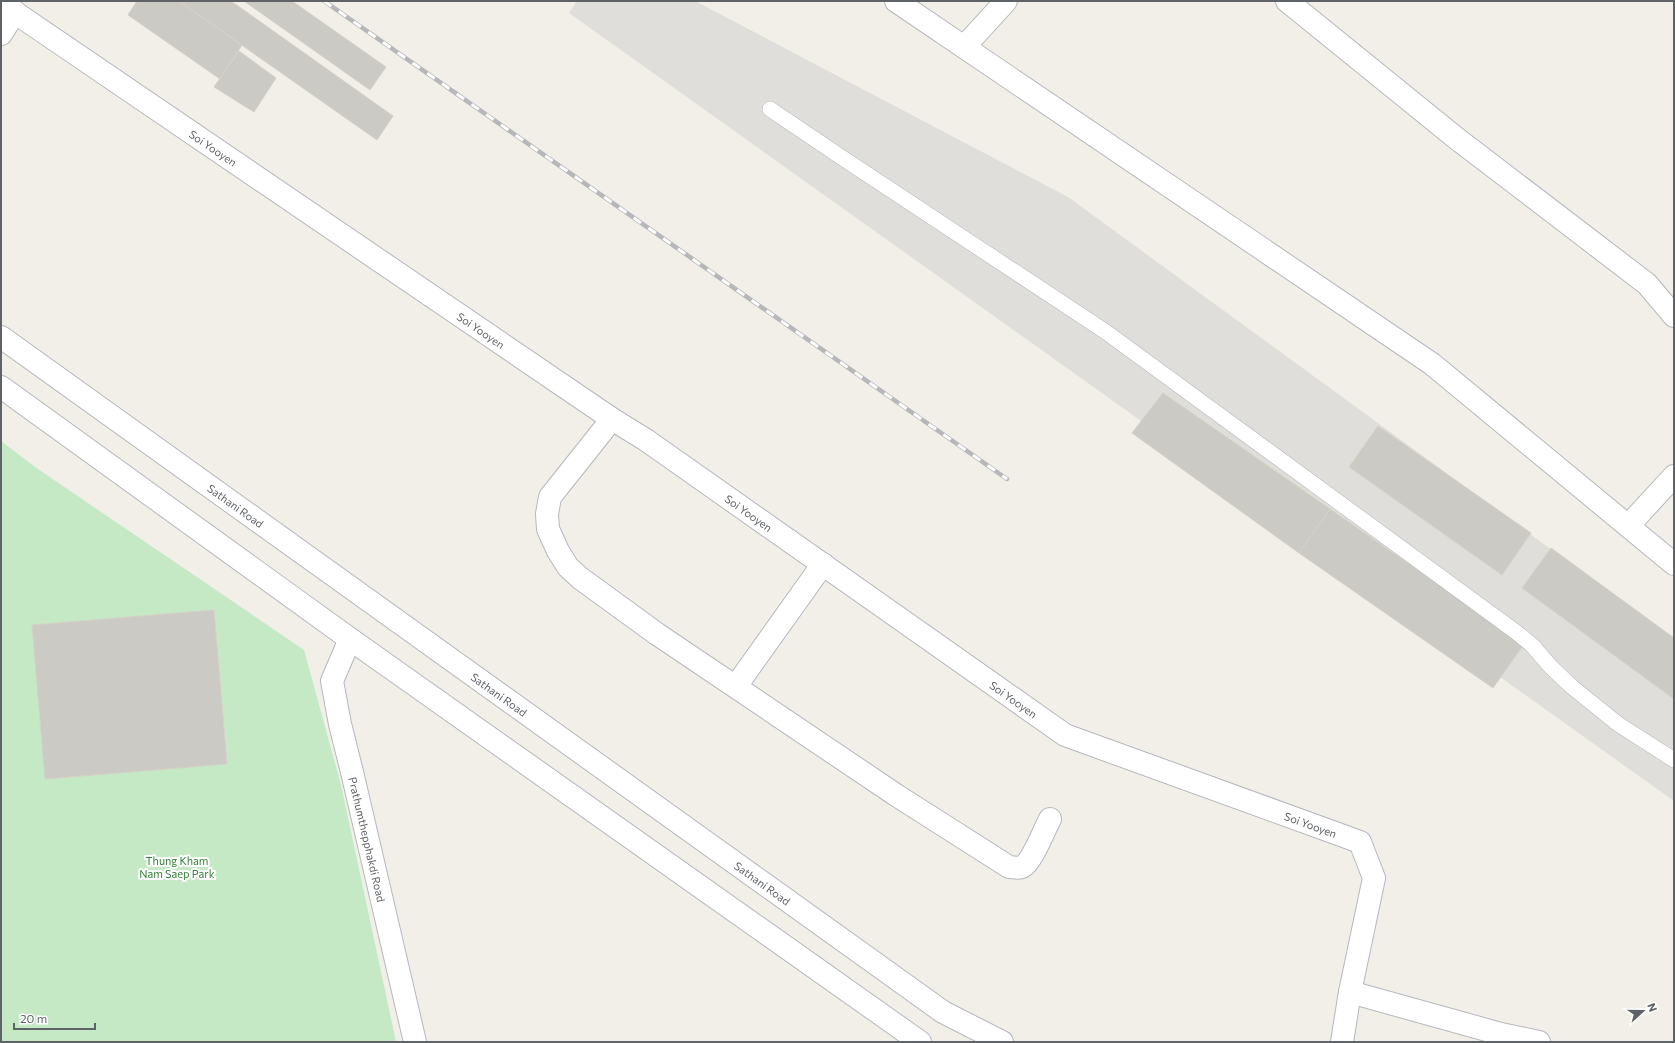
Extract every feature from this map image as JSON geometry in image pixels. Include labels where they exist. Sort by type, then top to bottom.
[{"type":"street","points":[[896,1],[1432,364],[1674,564]]},
{"type":"street","points":[[964,47],[1006,1]]},
{"type":"street","points":[[1288,1],[1456,138],[1646,284],[1674,316]]},
{"type":"street","points":[[1,34],[8,8]]},
{"type":"street","name":"Soi Yooyen","points":[[8,8],[612,419],[646,440],[1065,735],[1360,842],[1374,878],[1350,992],[1342,1042]]},
{"type":"street","name":"Sathani Road","points":[[1,337],[943,1012],[1002,1042]]},
{"type":"street","points":[[1,387],[350,639],[920,1042]]},
{"type":"street","points":[[612,419],[550,497],[546,514],[548,529],[553,540],[568,567],[580,578],[657,634],[896,795],[1009,866],[1018,868],[1026,863],[1050,819]]},
{"type":"street","points":[[1628,526],[1674,476]]},
{"type":"street","points":[[736,686],[823,564]]},
{"type":"street","name":"Prathumthepphakdi Road","points":[[350,639],[332,681],[340,724],[415,1042]]},
{"type":"street","points":[[1350,992],[1500,1034],[1539,1042]]},
{"type":"lane","points":[[770,109],[838,156],[1106,332],[1516,632],[1532,645],[1550,666],[1572,687],[1618,724],[1674,760]]},
{"type":"shaded area","points":[[577,1],[695,1],[1068,197],[1674,639],[1674,801],[569,13]]},
{"type":"green space","name":"Thung Kham Nam Saep Park","points":[[1,441],[35,467],[304,650],[341,785],[396,1042],[1,1042]]},
{"type":"building","points":[[137,1],[179,1],[242,45],[220,79],[128,15]]},
{"type":"building","points":[[179,1],[231,1],[393,116],[377,140]]},
{"type":"building","points":[[244,1],[292,1],[386,67],[370,90]]},
{"type":"building","points":[[239,51],[276,78],[254,112],[214,87]]},
{"type":"building","points":[[1163,393],[1330,509],[1299,553],[1132,433]]},
{"type":"building","points":[[1378,426],[1531,533],[1502,575],[1349,467]]},
{"type":"building","points":[[1330,509],[1524,644],[1493,688],[1299,553]]},
{"type":"building","points":[[1551,548],[1674,638],[1674,699],[1522,588]]},
{"type":"building","points":[[214,610],[227,764],[45,779],[32,625]]},
{"type":"railway","points":[[324,1],[1007,479]]}]
